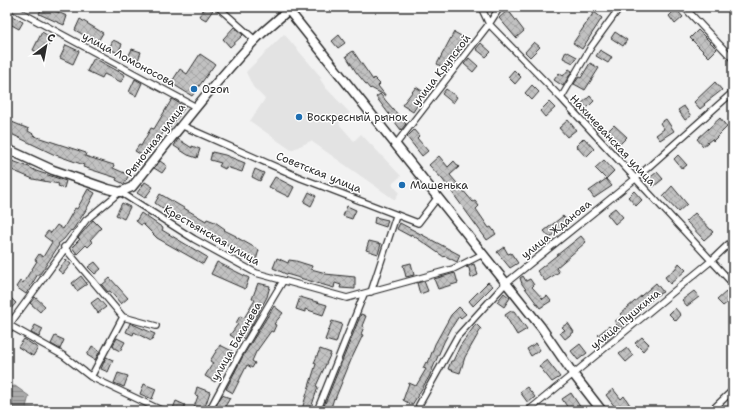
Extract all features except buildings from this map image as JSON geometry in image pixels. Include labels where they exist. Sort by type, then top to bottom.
[{"type":"street","name":"улица Ломоносова","points":[[11,7],[196,106]]},
{"type":"street","points":[[218,7],[255,40]]},
{"type":"street","name":"Нахичеванская улица","points":[[481,7],[489,24],[561,98],[733,284]]},
{"type":"street","name":"улица Крупской","points":[[396,144],[489,24],[500,7]]},
{"type":"street","points":[[561,98],[591,46],[620,7]]},
{"type":"street","points":[[684,7],[733,59]]},
{"type":"street","name":"Рыночная улица","points":[[8,324],[86,220],[120,192],[132,187],[183,126],[196,106],[255,40],[289,8]]},
{"type":"street","points":[[289,8],[506,283],[540,327],[574,376],[602,411]]},
{"type":"street","name":"улица Жданова","points":[[419,405],[457,337],[506,283],[635,179],[733,92]]},
{"type":"street","name":"Советская улица","points":[[183,126],[301,178],[396,216],[418,223],[438,197]]},
{"type":"street","name":"Крестьянская улица","points":[[7,149],[53,170],[120,192],[194,239],[249,270],[283,281],[347,298],[452,269],[483,254]]},
{"type":"street","points":[[371,292],[396,216]]},
{"type":"street","name":"улица Пушкина","points":[[528,411],[574,376],[711,261],[733,240]]},
{"type":"street","points":[[64,248],[123,317],[156,326]]},
{"type":"street","name":"улица Баканева","points":[[209,411],[240,353],[283,281]]},
{"type":"street","points":[[317,411],[364,294]]},
{"type":"street","points":[[91,377],[123,317]]},
{"type":"street","points":[[8,324],[64,356],[91,377],[162,411]]},
{"type":"street","points":[[711,411],[733,390]]},
{"type":"shaded area","name":"Воскресный рынок","points":[[284,34],[322,78],[320,79],[326,88],[350,113],[339,124],[354,141],[361,134],[401,176],[392,184],[399,192],[395,200],[311,141],[291,150],[250,121],[265,99],[253,87],[246,72]]},
{"type":"shaded area","points":[[15,386],[29,396],[26,407],[39,408],[43,411],[7,411],[7,387]]},
{"type":"place","name":"Ozon","points":[[194,89]]},
{"type":"place","name":"Воскресный рынок","points":[[299,117]]},
{"type":"place","name":"Машенька","points":[[402,185]]}]
